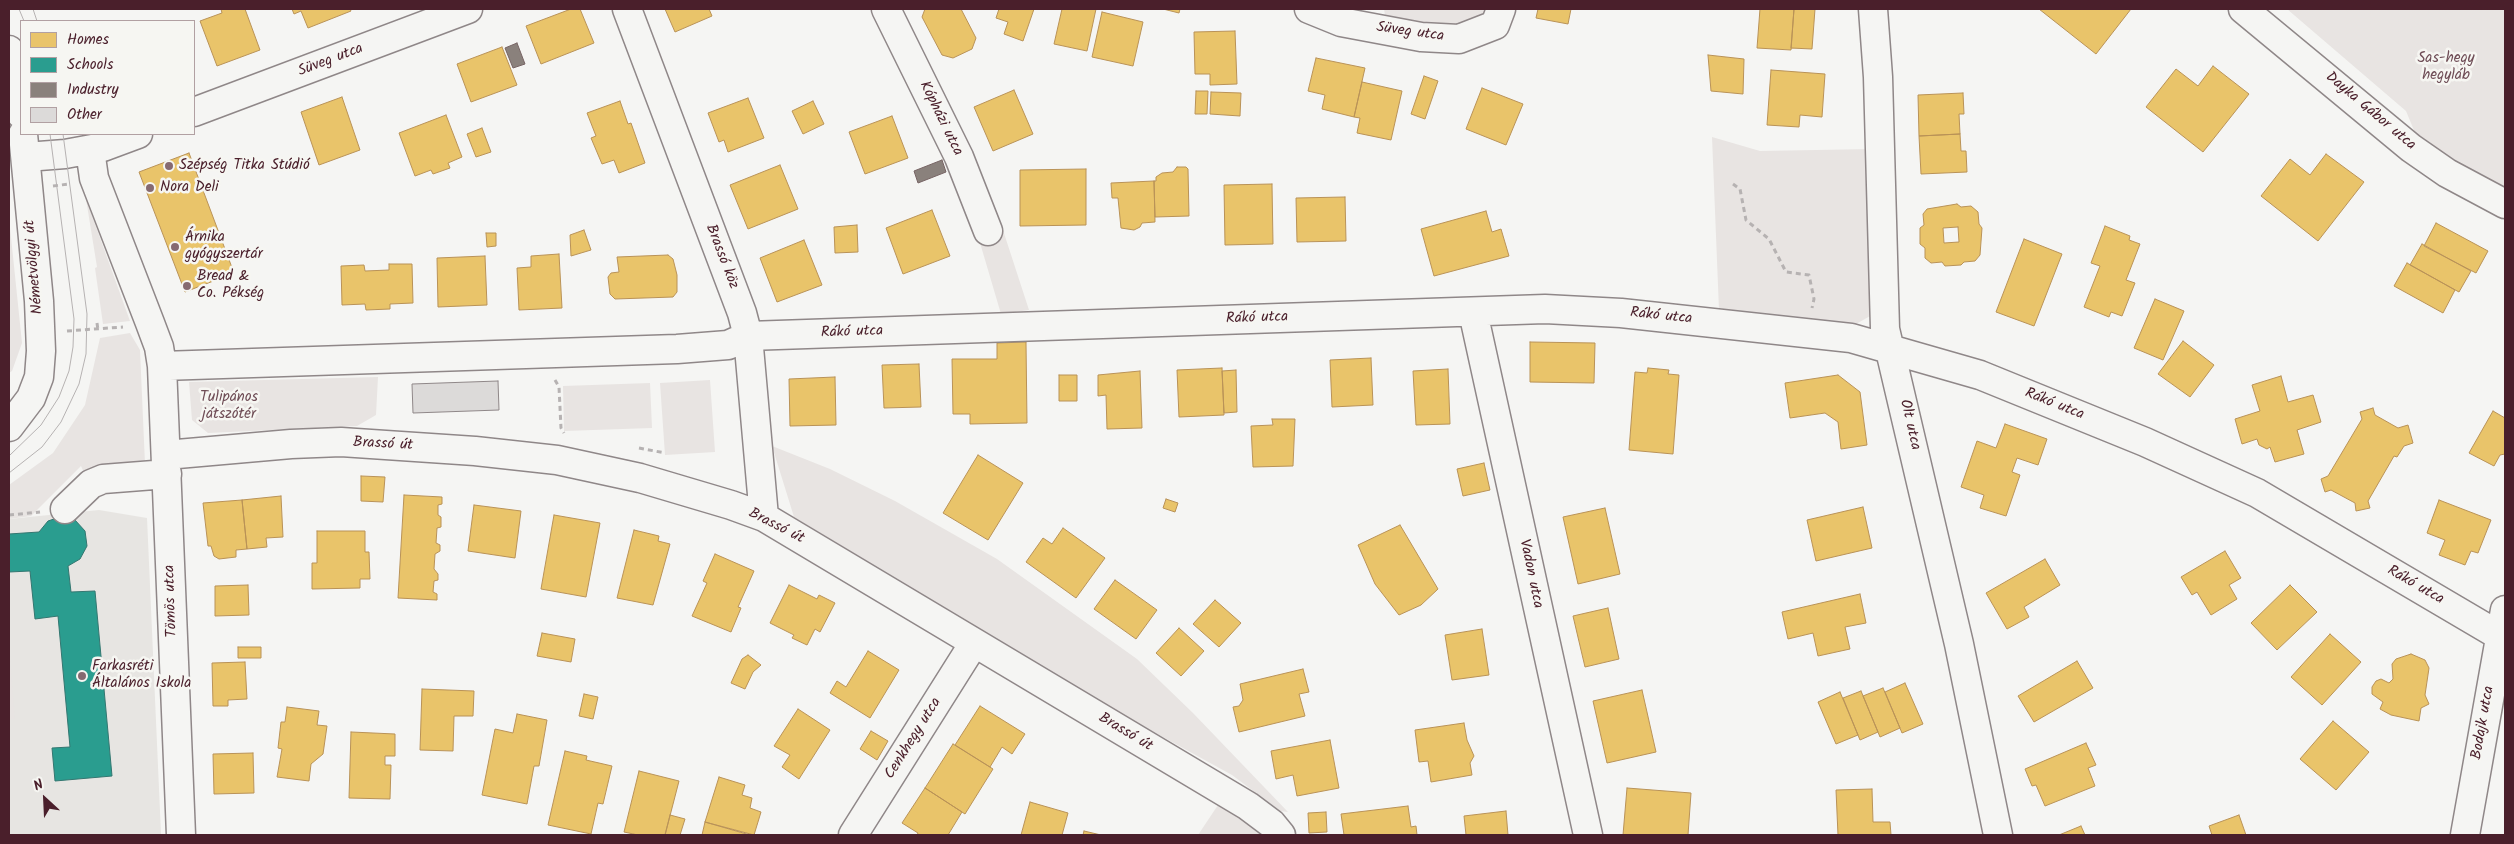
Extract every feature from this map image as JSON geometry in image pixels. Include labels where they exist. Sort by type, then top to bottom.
[{"type":"street","name":"Süveg utca","points":[[195,112],[468,9]]},
{"type":"street","name":"Brassó köz","points":[[627,9],[742,313],[748,336],[764,517]]},
{"type":"street","name":"Kópházi utca","points":[[886,9],[959,157],[988,231]]},
{"type":"street","name":"Süveg utca","points":[[1309,9],[1341,22],[1421,37],[1460,39],[1496,24],[1501,9]]},
{"type":"street","name":"Olt utca","points":[[1873,9],[1878,77],[1885,328],[1892,350],[1954,625],[1998,835]]},
{"type":"street","name":"Dayka Gábor utca","points":[[2243,9],[2412,148],[2446,173],[2505,204]]},
{"type":"street","points":[[9,50],[20,109]]},
{"type":"street","points":[[24,146],[90,150],[135,135]]},
{"type":"street","name":"Németvölgyi út","points":[[9,427],[31,398],[39,377],[41,351],[39,300],[24,146]]},
{"type":"street","points":[[90,150],[94,178],[159,346],[162,366],[677,349],[728,345],[748,336]]},
{"type":"street","name":"Rákó utca","points":[[748,336],[1545,309],[1621,313],[1851,338],[1980,375],[2145,442],[2257,493],[2503,628]]},
{"type":"street","name":"Vadon utca","points":[[1473,312],[1588,835]]},
{"type":"street","name":"Tömös utca","points":[[162,366],[181,835]]},
{"type":"street","name":"Brassó út","points":[[65,509],[91,484],[104,479],[167,464],[290,444],[341,442],[475,451],[556,460],[640,478],[764,517],[1248,806],[1272,824],[1281,835]]},
{"type":"street","name":"Bodajk utca","points":[[2465,835],[2503,628]]},
{"type":"street","name":"Cenkhegy utca","points":[[853,835],[974,643]]},
{"type":"path","points":[[1733,184],[1740,189],[1746,220],[1769,240],[1786,272],[1809,275],[1814,299],[1804,333]]},
{"type":"path","points":[[97,323],[98,330]]},
{"type":"path","points":[[67,331],[98,330],[150,323]]},
{"type":"path","points":[[554,378],[559,387],[561,428],[564,433],[573,435]]},
{"type":"path","points":[[637,448],[665,453]]},
{"type":"shaded area","name":"Farkasréti Általános Iskola","points":[[99,510],[147,518],[161,834],[9,835],[9,519]]},
{"type":"green space","points":[[1384,9],[1494,9],[1460,32],[1386,21]]},
{"type":"green space","name":"Sas-hegy hegyláb","points":[[2287,9],[2505,9],[2505,190],[2441,157],[2418,140],[2406,111]]},
{"type":"green space","points":[[1712,137],[1760,151],[1872,149],[1872,315],[1856,324],[1719,310]]},
{"type":"green space","points":[[86,199],[130,321],[103,324],[95,268],[97,267]]},
{"type":"green space","points":[[9,218],[22,343],[12,371],[9,373]]},
{"type":"green space","points":[[1001,224],[1029,310],[1001,314],[978,236]]},
{"type":"green space","points":[[130,333],[140,350],[145,464],[86,477],[81,466],[31,516],[9,519],[9,485],[53,453],[85,405],[100,338]]},
{"type":"green space","name":"Tulipános játszótér","points":[[378,377],[376,415],[357,426],[208,433],[192,420],[189,382]]},
{"type":"green space","points":[[710,380],[715,452],[665,455],[660,383]]},
{"type":"green space","points":[[650,383],[652,428],[564,431],[563,386]]},
{"type":"green space","points":[[772,446],[830,469],[895,501],[997,559],[1137,659],[1193,713],[1288,812],[1280,811],[1232,775],[1112,709],[794,517]]},
{"type":"green space","points":[[9,644],[15,719],[9,719]]},
{"type":"green space","points":[[1220,802],[1255,827],[1262,835],[1198,835]]},
{"type":"building: Homes","points":[[221,9],[245,9],[260,50],[217,66],[200,21],[222,13]]},
{"type":"building: Homes","points":[[292,9],[350,9],[351,11],[308,28],[301,11],[294,14]]},
{"type":"building: Homes","points":[[571,9],[580,9],[594,43],[541,64],[526,26]]},
{"type":"building: Homes","points":[[665,9],[709,9],[712,16],[675,32]]},
{"type":"building: Homes","points":[[925,9],[961,9],[976,38],[972,49],[953,58],[942,55],[922,17]]},
{"type":"building: Homes","points":[[999,9],[1034,9],[1023,41],[1004,34],[1008,22],[996,18]]},
{"type":"building: Homes","points":[[1062,9],[1096,9],[1087,51],[1054,44]]},
{"type":"building: Homes","points":[[1163,9],[1180,9],[1179,13]]},
{"type":"building: Homes","points":[[1538,9],[1571,9],[1568,24],[1536,18]]},
{"type":"building: Homes","points":[[1760,9],[1794,9],[1791,50],[1757,48]]},
{"type":"building: Homes","points":[[1794,9],[1815,9],[1812,49],[1791,48]]},
{"type":"building: Homes","points":[[2039,9],[2131,9],[2096,54]]},
{"type":"building: Homes","points":[[1102,12],[1143,22],[1133,66],[1092,57]]},
{"type":"building: Homes","points":[[1235,31],[1237,84],[1210,85],[1210,74],[1195,74],[1194,32]]},
{"type":"building: Homes","points":[[502,47],[517,85],[471,102],[457,64]]},
{"type":"building: Homes","points":[[1708,55],[1744,59],[1743,94],[1711,91]]},
{"type":"building: Homes","points":[[1316,58],[1365,68],[1354,117],[1322,109],[1325,95],[1308,91]]},
{"type":"building: Homes","points":[[2213,66],[2249,94],[2203,152],[2146,107],[2176,69],[2198,86]]},
{"type":"building: Homes","points":[[1771,70],[1825,74],[1822,117],[1800,115],[1799,127],[1767,125]]},
{"type":"building: Homes","points":[[1424,76],[1438,81],[1425,119],[1411,114]]},
{"type":"building: Homes","points":[[1362,82],[1402,91],[1391,140],[1357,133],[1360,118],[1354,117]]},
{"type":"building: Homes","points":[[1482,88],[1523,104],[1506,145],[1466,129]]},
{"type":"building: Homes","points":[[1014,90],[1033,134],[993,151],[974,107]]},
{"type":"building: Homes","points":[[1196,91],[1208,91],[1207,114],[1195,114]]},
{"type":"building: Homes","points":[[1211,92],[1241,93],[1240,116],[1210,114]]},
{"type":"building: Homes","points":[[1963,93],[1964,114],[1959,114],[1960,134],[1919,136],[1918,95]]},
{"type":"building: Homes","points":[[342,97],[360,150],[319,165],[301,112]]},
{"type":"building: Homes","points":[[748,98],[764,138],[728,152],[724,140],[719,142],[708,113]]},
{"type":"building: Homes","points":[[620,101],[628,124],[631,123],[645,163],[619,173],[614,160],[602,164],[591,138],[596,136],[587,113]]},
{"type":"building: Homes","points":[[813,101],[824,124],[803,134],[792,111]]},
{"type":"building: Homes","points":[[446,115],[462,157],[448,163],[450,168],[433,174],[431,170],[415,176],[399,133]]},
{"type":"building: Homes","points":[[892,116],[908,158],[865,174],[849,132]]},
{"type":"building: Homes","points":[[482,128],[491,152],[476,157],[467,134]]},
{"type":"building: Homes","points":[[1960,134],[1961,151],[1966,151],[1967,172],[1921,174],[1919,136]]},
{"type":"building: Homes","points":[[189,153],[234,273],[185,292],[139,172]]},
{"type":"building: Homes","points":[[2326,154],[2364,182],[2318,241],[2261,196],[2290,159],[2310,175]]},
{"type":"building: Homes","points":[[780,165],[798,209],[748,229],[730,185]]},
{"type":"building: Homes","points":[[1177,167],[1186,167],[1188,169],[1189,216],[1155,217],[1154,181],[1162,173],[1173,172]]},
{"type":"building: Homes","points":[[1086,169],[1086,225],[1020,226],[1020,170]]},
{"type":"building: Homes","points":[[1154,181],[1155,222],[1142,223],[1140,227],[1134,230],[1121,228],[1118,198],[1112,198],[1111,183]]},
{"type":"building: Homes","points":[[1272,184],[1273,244],[1225,245],[1224,185]]},
{"type":"building: Homes","points":[[1345,197],[1346,241],[1297,242],[1296,198]]},
{"type":"building: Homes","points":[[1957,204],[1961,207],[1971,206],[1978,212],[1979,224],[1982,228],[1980,255],[1975,261],[1964,262],[1961,265],[1945,266],[1942,262],[1931,263],[1925,258],[1925,248],[1920,244],[1920,228],[1924,225],[1923,214],[1927,209]],"holes":[[[1958,227],[1959,242],[1944,243],[1943,228]]]},
{"type":"building: Homes","points":[[932,210],[950,256],[903,274],[886,228]]},
{"type":"building: Homes","points":[[1486,211],[1492,232],[1501,229],[1509,256],[1434,276],[1421,229]]},
{"type":"building: Homes","points":[[2436,223],[2488,251],[2476,273],[2424,246]]},
{"type":"building: Homes","points":[[857,225],[858,252],[835,253],[834,227]]},
{"type":"building: Homes","points":[[2105,226],[2130,236],[2129,240],[2140,244],[2126,280],[2135,283],[2122,316],[2111,312],[2109,317],[2084,307],[2100,266],[2091,263]]},
{"type":"building: Homes","points":[[584,230],[591,250],[571,256],[570,235]]},
{"type":"building: Homes","points":[[486,233],[496,233],[496,246],[487,247]]},
{"type":"building: Homes","points":[[2024,239],[2062,254],[2034,326],[1996,312]]},
{"type":"building: Homes","points":[[804,240],[822,285],[777,302],[760,258]]},
{"type":"building: Homes","points":[[2422,244],[2471,271],[2459,292],[2410,265]]},
{"type":"building: Homes","points":[[559,254],[562,308],[519,310],[517,268],[531,267],[531,256]]},
{"type":"building: Homes","points":[[668,255],[673,259],[677,275],[677,292],[673,297],[615,299],[610,294],[608,277],[611,273],[619,272],[617,257]]},
{"type":"building: Homes","points":[[485,256],[487,305],[438,307],[437,258]]},
{"type":"building: Homes","points":[[2407,263],[2455,290],[2443,313],[2394,286]]},
{"type":"building: Homes","points":[[389,264],[412,264],[413,303],[390,304],[390,309],[366,310],[365,304],[342,305],[341,266],[364,265],[365,271],[389,270]]},
{"type":"building: Homes","points":[[2155,299],[2184,311],[2163,360],[2134,348]]},
{"type":"building: Homes","points":[[2183,341],[2214,365],[2190,397],[2158,374]]},
{"type":"building: Homes","points":[[1026,342],[1027,423],[970,424],[970,414],[953,414],[952,359],[997,359],[997,343]]},
{"type":"building: Homes","points":[[1530,342],[1595,343],[1594,383],[1530,382]]},
{"type":"building: Homes","points":[[1371,358],[1373,405],[1332,407],[1330,360]]},
{"type":"building: Homes","points":[[919,364],[921,407],[884,408],[882,365]]},
{"type":"building: Homes","points":[[1222,368],[1224,415],[1179,417],[1177,370]]},
{"type":"building: Homes","points":[[1648,368],[1669,370],[1668,374],[1679,375],[1673,454],[1629,450],[1635,372],[1647,373]]},
{"type":"building: Homes","points":[[1448,369],[1450,424],[1416,425],[1413,371]]},
{"type":"building: Homes","points":[[1236,370],[1237,412],[1224,413],[1222,371]]},
{"type":"building: Homes","points":[[1140,371],[1142,428],[1107,429],[1106,395],[1098,396],[1098,375]]},
{"type":"building: Homes","points":[[1059,375],[1077,375],[1077,401],[1059,401]]},
{"type":"building: Homes","points":[[1838,375],[1860,392],[1867,445],[1841,449],[1838,422],[1825,413],[1790,418],[1785,383]]},
{"type":"building: Homes","points":[[2281,376],[2288,402],[2313,395],[2321,422],[2297,430],[2304,454],[2275,462],[2270,447],[2267,449],[2259,445],[2257,439],[2242,444],[2235,419],[2260,411],[2252,385]]},
{"type":"building: Homes","points":[[835,377],[836,425],[790,426],[789,379]]},
{"type":"building: Homes","points":[[2373,408],[2375,415],[2398,428],[2408,425],[2413,443],[2404,446],[2397,457],[2394,456],[2368,501],[2370,508],[2356,511],[2355,503],[2331,490],[2325,492],[2321,479],[2328,476],[2362,419],[2360,412]]},
{"type":"building: Homes","points":[[2493,411],[2505,418],[2505,454],[2500,455],[2494,466],[2469,453]]},
{"type":"building: Homes","points":[[1272,419],[1295,419],[1293,466],[1253,467],[1251,426],[1273,425]]},
{"type":"building: Homes","points":[[2005,424],[2047,439],[2038,465],[2017,458],[2012,472],[2020,475],[2006,516],[1980,508],[1984,495],[1961,487],[1977,441],[1996,448]]},
{"type":"building: Homes","points":[[978,455],[1023,483],[988,540],[943,513]]},
{"type":"building: Homes","points":[[1484,463],[1490,490],[1463,496],[1457,469]]},
{"type":"building: Homes","points":[[361,476],[385,477],[383,502],[361,501]]},
{"type":"building: Homes","points":[[404,495],[442,497],[442,504],[438,505],[441,527],[437,528],[436,543],[440,545],[440,551],[435,554],[434,569],[438,574],[438,580],[434,581],[433,592],[437,594],[437,600],[398,598]]},
{"type":"building: Homes","points":[[281,496],[283,537],[266,538],[267,547],[247,549],[242,500]]},
{"type":"building: Homes","points":[[1166,499],[1178,503],[1175,512],[1163,508]]},
{"type":"building: Homes","points":[[242,500],[247,549],[236,550],[236,557],[219,559],[214,556],[211,546],[208,546],[203,503]]},
{"type":"building: Homes","points":[[2439,500],[2491,520],[2478,553],[2471,551],[2465,565],[2439,555],[2445,540],[2427,533]]},
{"type":"building: Homes","points":[[474,505],[521,511],[515,558],[468,551]]},
{"type":"building: Homes","points":[[1863,507],[1872,548],[1816,561],[1807,520]]},
{"type":"building: Homes","points":[[1605,508],[1620,574],[1578,584],[1563,517]]},
{"type":"building: Homes","points":[[554,515],[600,523],[586,597],[541,589]]},
{"type":"building: Homes","points":[[1400,525],[1438,589],[1421,605],[1399,615],[1375,584],[1358,545]]},
{"type":"building: Homes","points":[[1063,528],[1105,558],[1076,598],[1026,562],[1043,538],[1052,544]]},
{"type":"building: Homes","points":[[634,530],[659,536],[658,541],[670,544],[653,605],[617,598]]},
{"type":"building: Homes","points":[[317,531],[365,531],[365,552],[369,552],[370,579],[360,579],[360,588],[312,589],[312,563],[317,563]]},
{"type":"building: Homes","points":[[2225,551],[2241,578],[2229,585],[2237,599],[2211,615],[2197,592],[2192,595],[2181,577]]},
{"type":"building: Homes","points":[[715,554],[754,571],[738,607],[741,608],[731,632],[692,616],[707,583],[703,581]]},
{"type":"building: Homes","points":[[2045,559],[2060,585],[2024,607],[2029,617],[2007,629],[1986,593]]},
{"type":"building: Homes","points":[[1115,580],[1157,610],[1136,639],[1094,609]]},
{"type":"building: Homes","points":[[248,585],[249,615],[215,616],[215,586]]},
{"type":"building: Homes","points":[[789,585],[817,599],[819,595],[835,603],[820,632],[815,629],[807,645],[792,638],[794,635],[770,623]]},
{"type":"building: Homes","points":[[2290,585],[2317,612],[2277,650],[2251,623]]},
{"type":"building: Homes","points":[[1860,594],[1866,623],[1845,627],[1850,649],[1818,656],[1813,633],[1788,639],[1782,612]]},
{"type":"building: Homes","points":[[1215,600],[1241,623],[1219,647],[1193,624]]},
{"type":"building: Homes","points":[[1608,608],[1619,659],[1585,667],[1573,616]]},
{"type":"building: Homes","points":[[1179,628],[1204,651],[1181,676],[1156,653]]},
{"type":"building: Homes","points":[[1482,629],[1489,675],[1452,680],[1445,635]]},
{"type":"building: Homes","points":[[542,633],[575,639],[571,662],[537,656]]},
{"type":"building: Homes","points":[[2330,634],[2361,662],[2322,705],[2291,677]]},
{"type":"building: Homes","points":[[238,647],[261,647],[261,658],[238,658]]},
{"type":"building: Homes","points":[[868,651],[899,670],[870,718],[830,693],[837,681],[846,687]]},
{"type":"building: Homes","points":[[2411,654],[2425,660],[2429,668],[2425,695],[2429,704],[2421,708],[2419,721],[2391,715],[2380,709],[2383,702],[2372,694],[2372,687],[2376,681],[2381,679],[2389,683],[2393,679],[2392,664],[2396,659]]},
{"type":"building: Homes","points":[[748,655],[761,665],[753,672],[745,689],[731,683],[742,659]]},
{"type":"building: Homes","points":[[2077,661],[2093,688],[2034,722],[2018,696]]},
{"type":"building: Homes","points":[[245,662],[247,699],[228,700],[228,706],[213,706],[212,663]]},
{"type":"building: Homes","points":[[1303,669],[1309,692],[1299,694],[1305,716],[1239,732],[1233,707],[1239,706],[1243,700],[1240,684]]},
{"type":"building: Homes","points":[[1905,683],[1923,724],[1902,733],[1885,692]]},
{"type":"building: Homes","points":[[1883,688],[1900,728],[1880,737],[1863,696]]},
{"type":"building: Homes","points":[[422,689],[474,691],[473,716],[454,716],[453,751],[420,750]]},
{"type":"building: Homes","points":[[1642,690],[1656,752],[1607,763],[1593,701]]},
{"type":"building: Homes","points":[[1861,691],[1878,732],[1860,740],[1843,698]]},
{"type":"building: Homes","points":[[1840,692],[1858,735],[1836,744],[1818,702]]},
{"type":"building: Homes","points":[[584,694],[598,697],[593,719],[579,716]]},
{"type":"building: Homes","points":[[980,706],[1025,734],[1012,754],[1002,747],[990,767],[955,745]]},
{"type":"building: Homes","points":[[287,707],[319,711],[317,725],[327,726],[323,754],[311,764],[309,781],[277,777],[282,749],[278,748],[281,722],[285,722]]},
{"type":"building: Homes","points":[[798,709],[830,730],[799,779],[782,767],[790,755],[774,746]]},
{"type":"building: Homes","points":[[517,714],[547,720],[539,766],[534,766],[527,804],[482,795],[495,729],[513,733]]},
{"type":"building: Homes","points":[[2333,721],[2369,752],[2336,790],[2300,759]]},
{"type":"building: Homes","points":[[1464,723],[1467,740],[1474,756],[1470,763],[1472,775],[1431,782],[1428,761],[1419,762],[1415,730]]},
{"type":"building: Homes","points":[[871,731],[888,741],[877,760],[860,749]]},
{"type":"building: Homes","points":[[351,732],[395,734],[395,756],[385,756],[385,765],[391,765],[390,799],[349,798]]},
{"type":"building: Homes","points":[[1330,740],[1339,788],[1297,796],[1293,775],[1276,779],[1271,751]]},
{"type":"building: Homes","points":[[2086,743],[2096,765],[2088,768],[2095,786],[2045,806],[2036,785],[2032,786],[2025,769]]},
{"type":"building: Homes","points":[[953,744],[993,769],[965,814],[925,788]]},
{"type":"building: Homes","points":[[565,751],[587,756],[586,760],[612,766],[603,804],[598,803],[591,834],[548,825]]},
{"type":"building: Homes","points":[[253,753],[254,793],[214,794],[213,754]]},
{"type":"building: Homes","points":[[639,771],[679,781],[665,835],[638,835],[624,832]]},
{"type":"building: Homes","points":[[719,777],[745,785],[742,795],[752,798],[750,808],[761,812],[754,835],[705,822]]},
{"type":"building: Homes","points":[[925,788],[962,812],[948,835],[917,835],[918,833],[902,823]]},
{"type":"building: Homes","points":[[1627,788],[1691,793],[1688,835],[1623,835]]},
{"type":"building: Homes","points":[[1872,789],[1873,822],[1890,822],[1891,835],[1838,835],[1836,790]]},
{"type":"building: Homes","points":[[1030,802],[1068,813],[1062,835],[1021,835]]},
{"type":"building: Homes","points":[[1408,806],[1411,827],[1416,826],[1417,835],[1344,835],[1341,814]]},
{"type":"building: Homes","points":[[1506,811],[1508,835],[1466,835],[1464,816]]},
{"type":"building: Homes","points":[[1326,812],[1327,832],[1309,833],[1308,813]]},
{"type":"building: Homes","points":[[670,815],[685,819],[680,835],[665,835]]},
{"type":"building: Homes","points":[[2239,815],[2246,835],[2212,835],[2209,826]]},
{"type":"building: Homes","points":[[705,822],[750,835],[702,835]]},
{"type":"building: Homes","points":[[2081,826],[2085,835],[2059,835]]},
{"type":"building: Homes","points":[[1084,831],[1101,835],[1083,835]]},
{"type":"building: Schools","points":[[60,517],[75,520],[85,531],[87,546],[80,559],[68,566],[71,592],[95,591],[112,776],[55,781],[52,748],[70,747],[58,616],[35,619],[30,571],[9,572],[9,534],[39,532],[48,521]]},
{"type":"building: Industry","points":[[517,43],[525,64],[513,68],[505,48]]},
{"type":"building: Industry","points":[[942,160],[946,172],[918,183],[914,171]]},
{"type":"building: Other","points":[[498,381],[499,410],[413,413],[412,384]]},
{"type":"tram line","points":[[19,9],[24,20]]},
{"type":"tram line","points":[[33,9],[37,20]]},
{"type":"tram line","points":[[9,456],[41,425],[59,397],[69,371],[73,347],[74,319],[50,135]]},
{"type":"tram line","points":[[9,473],[42,447],[61,422],[79,384],[86,354],[87,314],[63,135]]},
{"type":"place","name":"Szépség Titka Stúdió","points":[[169,166]]},
{"type":"place","name":"Nora Deli","points":[[150,188]]},
{"type":"place","name":"Árnika gyógyszertár","points":[[175,247]]},
{"type":"place","name":"Bread & Co. Pékség","points":[[187,286]]},
{"type":"place","name":"Farkasréti Általános Iskola","points":[[82,676]]}]
